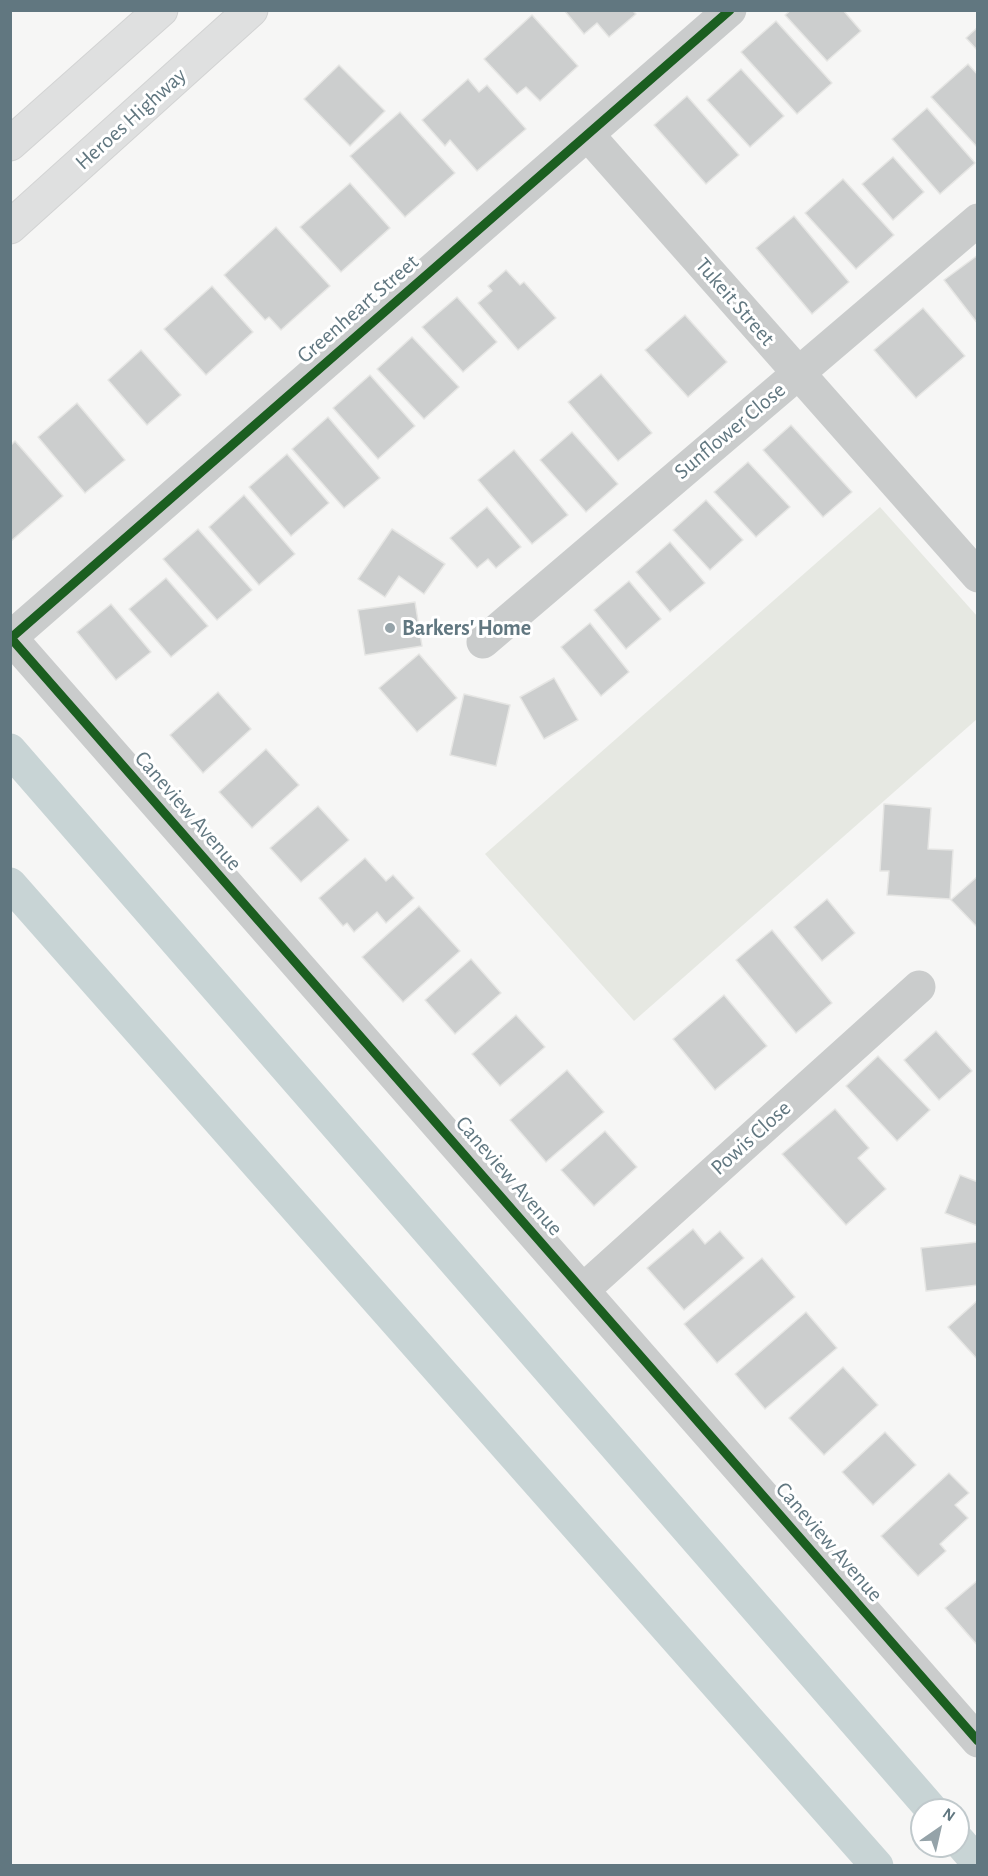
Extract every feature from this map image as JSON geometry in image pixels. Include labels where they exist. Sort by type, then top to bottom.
[{"type":"main road","points":[[10,144],[162,10]]},
{"type":"main road","name":"Heroes Highway","points":[[10,227],[251,10]]},
{"type":"street","name":"Greenheart Street","points":[[11,638],[730,10]]},
{"type":"street","name":"Tukeit Street","points":[[588,135],[978,576]]},
{"type":"street","name":"Sunflower Close","points":[[483,642],[978,220]]},
{"type":"street","name":"Caneview Avenue","points":[[11,638],[978,1741]]},
{"type":"street","name":"Powis Close","points":[[583,1290],[919,987]]},
{"type":"shaded area","points":[[880,507],[977,616],[977,719],[634,1021],[485,854]]},
{"type":"building","points":[[564,10],[632,10],[636,14],[609,37],[597,23],[584,34]]},
{"type":"building","points":[[791,10],[843,10],[861,31],[827,61],[785,15]]},
{"type":"building","points":[[532,15],[578,66],[540,101],[526,87],[517,94],[484,59]]},
{"type":"building","points":[[776,21],[832,83],[797,114],[741,52]]},
{"type":"building","points":[[978,27],[978,51],[966,38]]},
{"type":"building","points":[[968,64],[978,75],[978,148],[931,97]]},
{"type":"building","points":[[339,65],[385,111],[350,146],[304,99]]},
{"type":"building","points":[[741,69],[784,116],[750,147],[707,100]]},
{"type":"building","points":[[468,79],[479,92],[487,85],[526,129],[477,171],[450,140],[445,146],[422,120]]},
{"type":"building","points":[[687,96],[739,155],[706,184],[654,125]]},
{"type":"building","points":[[927,108],[975,163],[940,194],[892,139]]},
{"type":"building","points":[[400,112],[455,173],[405,217],[350,156]]},
{"type":"building","points":[[893,157],[924,192],[893,220],[862,184]]},
{"type":"building","points":[[843,179],[894,235],[856,269],[805,213]]},
{"type":"building","points":[[350,183],[390,228],[341,272],[300,227]]},
{"type":"building","points":[[794,216],[849,282],[812,314],[756,248]]},
{"type":"building","points":[[276,227],[330,286],[281,330],[269,317],[265,320],[224,275]]},
{"type":"building","points":[[978,255],[978,324],[944,280]]},
{"type":"building","points":[[506,270],[520,285],[524,282],[556,318],[518,350],[478,303],[492,291],[488,286]]},
{"type":"building","points":[[212,286],[253,332],[206,375],[164,329]]},
{"type":"building","points":[[457,297],[497,342],[463,372],[422,327]]},
{"type":"building","points":[[923,308],[965,356],[916,398],[874,350]]},
{"type":"building","points":[[685,315],[727,362],[688,397],[645,350]]},
{"type":"building","points":[[412,337],[459,387],[424,419],[377,369]]},
{"type":"building","points":[[141,350],[181,395],[147,425],[108,380]]},
{"type":"building","points":[[601,374],[652,433],[618,461],[568,402]]},
{"type":"building","points":[[370,375],[415,426],[378,459],[333,408]]},
{"type":"building","points":[[77,403],[125,460],[85,493],[38,437]]},
{"type":"building","points":[[328,417],[380,478],[344,508],[292,449]]},
{"type":"building","points":[[791,425],[852,492],[823,517],[763,450]]},
{"type":"building","points":[[572,432],[618,484],[586,512],[540,460]]},
{"type":"building","points":[[15,441],[63,496],[10,542],[10,446]]},
{"type":"building","points":[[514,450],[568,515],[532,544],[478,480]]},
{"type":"building","points":[[287,454],[329,503],[291,536],[249,487]]},
{"type":"building","points":[[748,462],[790,507],[756,537],[714,492]]},
{"type":"building","points":[[244,495],[295,554],[259,585],[209,527]]},
{"type":"building","points":[[706,500],[743,540],[710,570],[673,530]]},
{"type":"building","points":[[487,507],[521,547],[496,568],[488,559],[477,568],[450,538]]},
{"type":"building","points":[[198,529],[252,590],[217,620],[163,559]]},
{"type":"building","points":[[392,529],[445,564],[424,594],[399,576],[385,597],[358,579]]},
{"type":"building","points":[[670,542],[705,583],[670,612],[636,572]]},
{"type":"building","points":[[166,578],[208,626],[171,657],[129,609]]},
{"type":"building","points":[[629,581],[661,619],[626,649],[594,610]]},
{"type":"building","name":"Barkers' Home","points":[[415,602],[422,646],[365,655],[358,610]]},
{"type":"building","points":[[111,604],[151,652],[116,680],[77,632]]},
{"type":"building","points":[[590,623],[629,672],[601,696],[561,647]]},
{"type":"building","points":[[419,654],[457,698],[417,732],[379,688]]},
{"type":"building","points":[[554,678],[578,720],[544,739],[520,697]]},
{"type":"building","points":[[218,692],[251,729],[203,773],[170,735]]},
{"type":"building","points":[[464,694],[510,705],[496,766],[450,755]]},
{"type":"building","points":[[266,749],[299,785],[252,828],[219,792]]},
{"type":"building","points":[[884,804],[931,808],[928,849],[953,850],[950,899],[887,895],[889,871],[880,871]]},
{"type":"building","points":[[318,806],[349,840],[301,882],[270,848]]},
{"type":"building","points":[[365,858],[386,881],[393,875],[414,898],[386,923],[377,912],[354,932],[347,923],[343,926],[319,898]]},
{"type":"building","points":[[978,876],[978,928],[951,900]]},
{"type":"building","points":[[827,899],[855,933],[822,961],[794,927]]},
{"type":"building","points":[[419,906],[460,951],[403,1002],[362,957]]},
{"type":"building","points":[[772,930],[832,1003],[796,1033],[736,960]]},
{"type":"building","points":[[471,959],[501,993],[455,1034],[425,1000]]},
{"type":"building","points":[[724,995],[767,1046],[715,1090],[673,1039]]},
{"type":"building","points":[[516,1015],[545,1047],[500,1086],[472,1054]]},
{"type":"building","points":[[936,1031],[972,1071],[939,1100],[904,1060]]},
{"type":"building","points":[[878,1056],[930,1110],[897,1141],[846,1086]]},
{"type":"building","points":[[567,1070],[604,1112],[546,1162],[510,1120]]},
{"type":"building","points":[[835,1109],[869,1148],[858,1158],[886,1189],[846,1225],[782,1154]]},
{"type":"building","points":[[605,1131],[637,1167],[594,1206],[561,1170]]},
{"type":"building","points":[[960,1175],[978,1182],[978,1226],[945,1213]]},
{"type":"building","points":[[693,1229],[705,1244],[720,1231],[744,1258],[684,1310],[647,1268]]},
{"type":"building","points":[[978,1242],[978,1285],[926,1291],[921,1248]]},
{"type":"building","points":[[762,1258],[795,1297],[717,1363],[684,1324]]},
{"type":"building","points":[[978,1300],[978,1360],[948,1327]]},
{"type":"building","points":[[806,1312],[837,1348],[765,1409],[735,1374]]},
{"type":"building","points":[[843,1367],[878,1405],[824,1455],[789,1418]]},
{"type":"building","points":[[885,1432],[916,1465],[873,1505],[842,1472]]},
{"type":"building","points":[[949,1473],[969,1493],[955,1505],[968,1518],[940,1544],[946,1551],[918,1576],[881,1536]]},
{"type":"building","points":[[978,1580],[978,1646],[945,1608]]},
{"type":"waterway","points":[[10,750],[922,1798]]},
{"type":"waterway","points":[[10,884],[877,1866]]},
{"type":"waterway","points":[[970,1854],[978,1863]]},
{"type":"cycle path","points":[[11,638],[730,10]]},
{"type":"cycle path","points":[[10,637],[978,1741]]},
{"type":"place","name":"Barkers' Home","points":[[390,628]]}]
